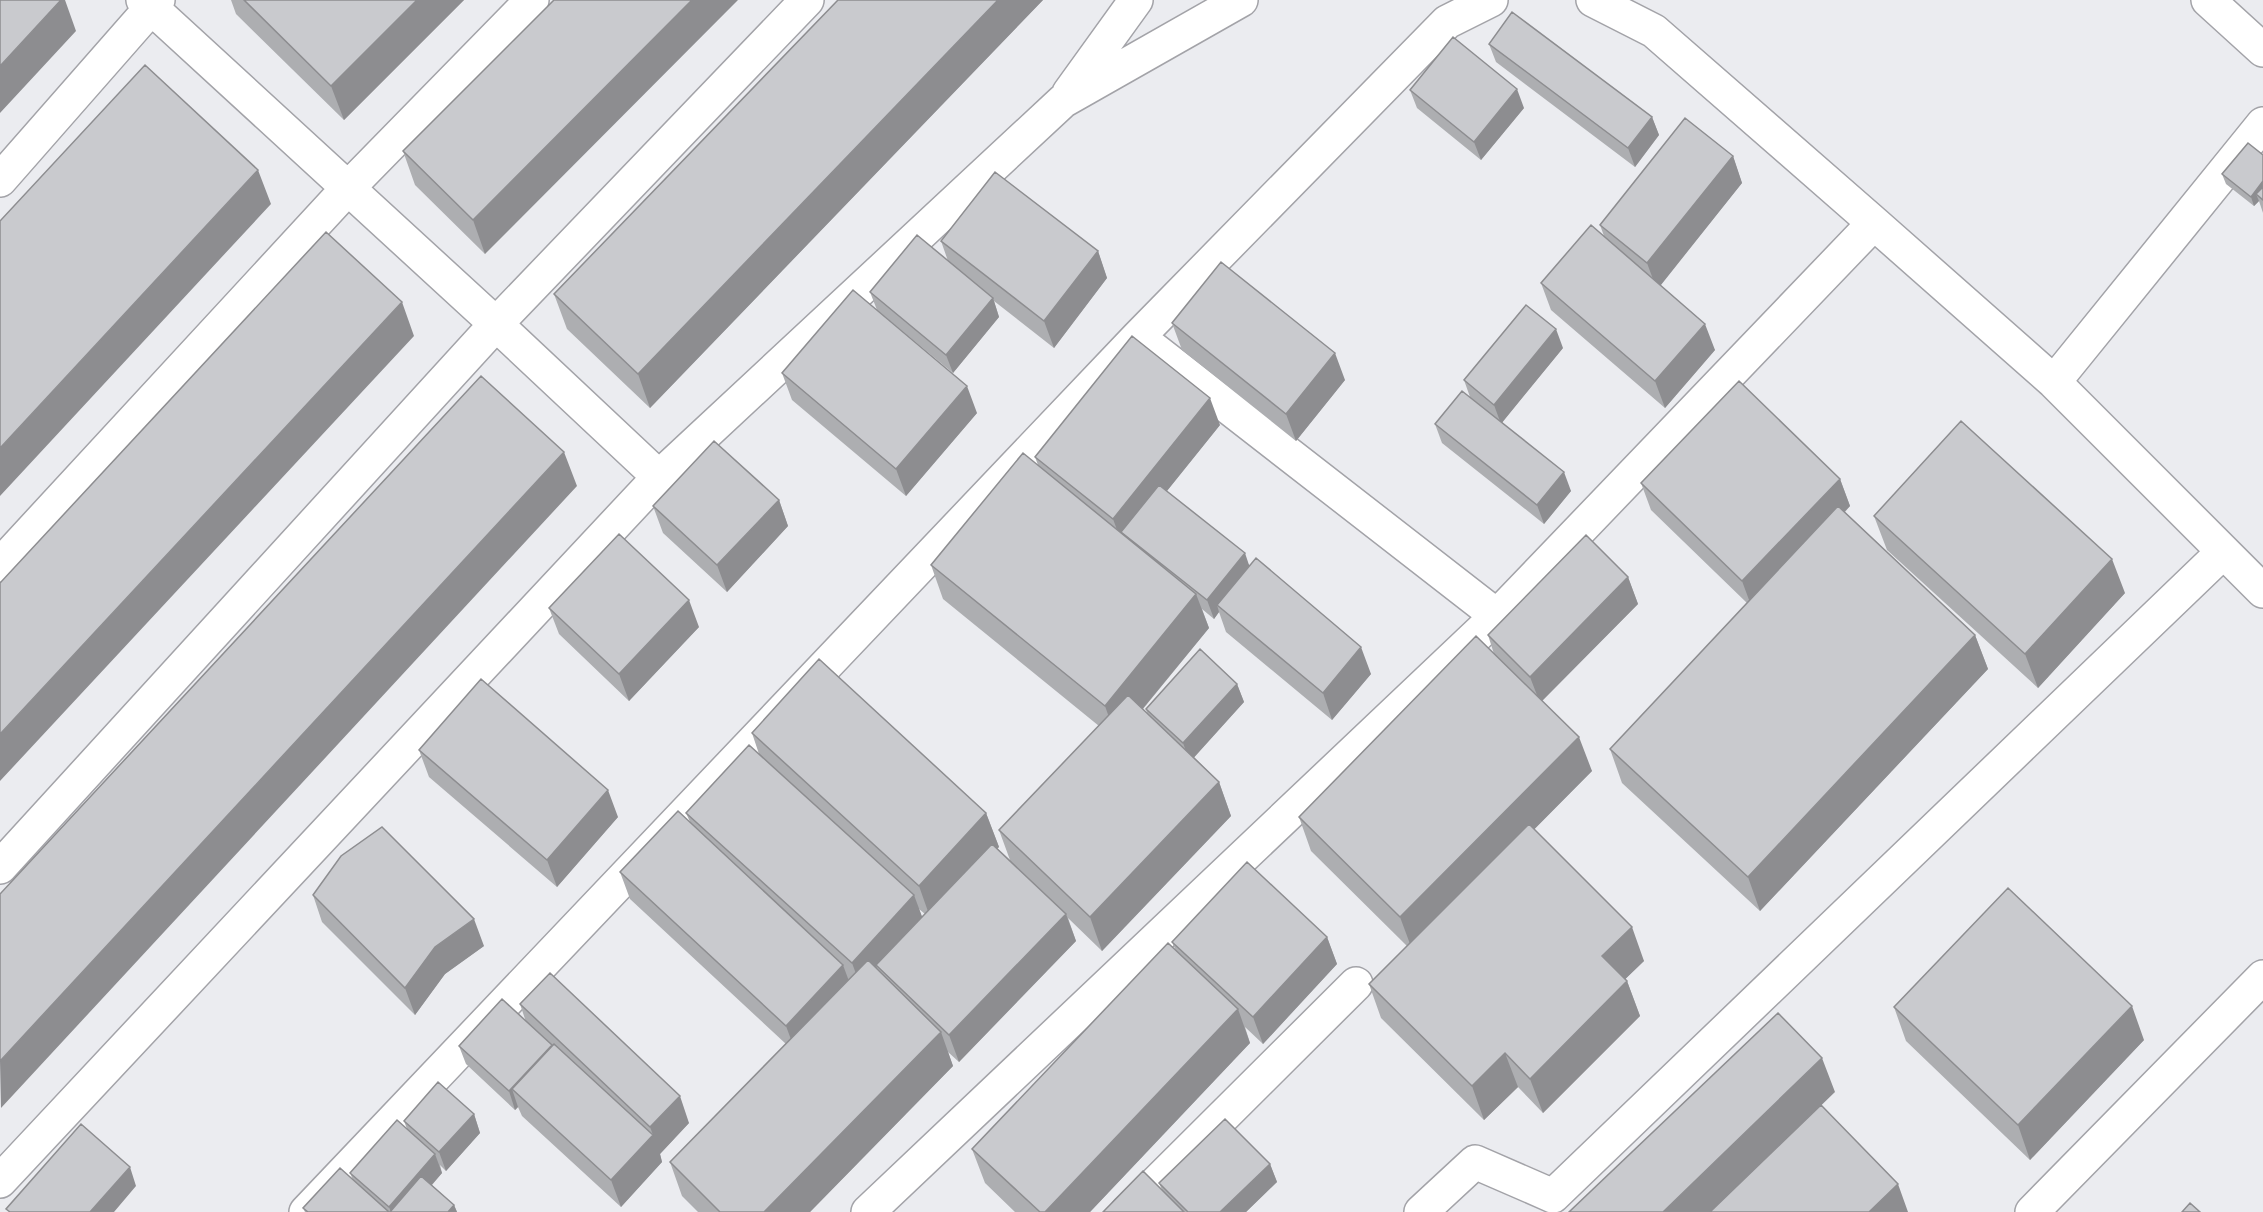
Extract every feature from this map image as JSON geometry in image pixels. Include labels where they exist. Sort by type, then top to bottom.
[{"type":"street","points":[[0,565],[348,188],[532,0]]},
{"type":"street","points":[[0,867],[496,324],[807,0]]},
{"type":"street","points":[[0,1181],[659,477],[1063,101],[1136,0]]},
{"type":"street","points":[[1063,101],[1241,0]]},
{"type":"street","points":[[306,1212],[1138,337],[1447,22],[1491,0]]},
{"type":"street","points":[[1593,0],[1654,31],[1874,223],[2054,382],[2263,591]]},
{"type":"street","points":[[2208,0],[2263,50]]},
{"type":"street","points":[[0,180],[150,2],[659,477]]},
{"type":"street","points":[[2054,382],[2263,124]]},
{"type":"street","points":[[868,1212],[1497,616],[1874,223]]},
{"type":"street","points":[[1138,337],[1497,616]]},
{"type":"street","points":[[1421,1212],[1475,1162],[1553,1196],[2222,552]]},
{"type":"street","points":[[2032,1212],[2263,977]]},
{"type":"street","points":[[1127,1212],[1356,984]]},
{"type":"building","points":[[0,0],[61,0],[0,66]]},
{"type":"building","points":[[244,0],[417,0],[331,86]]},
{"type":"building","points":[[554,0],[692,0],[473,220],[403,151]]},
{"type":"building","points":[[838,0],[998,0],[638,374],[554,294]]},
{"type":"building","points":[[1512,12],[1652,117],[1628,148],[1489,44]]},
{"type":"building","points":[[1453,37],[1517,89],[1474,142],[1410,90]]},
{"type":"building","points":[[145,65],[258,170],[0,448],[0,221]]},
{"type":"building","points":[[1685,118],[1733,156],[1647,263],[1600,225]]},
{"type":"building","points":[[2248,143],[2263,155],[2263,181],[2251,197],[2222,174]]},
{"type":"building","points":[[995,172],[1098,251],[1044,321],[941,241]]},
{"type":"building","points":[[2263,187],[2263,200],[2256,194]]},
{"type":"building","points":[[1591,225],[1705,324],[1655,381],[1541,283]]},
{"type":"building","points":[[326,232],[402,302],[0,734],[0,583]]},
{"type":"building","points":[[917,235],[993,298],[946,355],[870,292]]},
{"type":"building","points":[[1221,262],[1335,353],[1286,414],[1172,323]]},
{"type":"building","points":[[853,290],[967,386],[896,469],[782,373]]},
{"type":"building","points":[[1526,305],[1556,329],[1494,405],[1464,380]]},
{"type":"building","points":[[1132,336],[1210,398],[1113,519],[1035,457]]},
{"type":"building","points":[[481,376],[564,452],[0,1061],[0,894]]},
{"type":"building","points":[[1739,381],[1840,479],[1742,581],[1641,483]]},
{"type":"building","points":[[1462,391],[1564,472],[1537,505],[1435,424]]},
{"type":"building","points":[[1961,421],[2112,559],[2025,654],[1874,516]]},
{"type":"building","points":[[714,441],[779,500],[717,565],[653,506]]},
{"type":"building","points":[[1023,453],[1196,594],[1105,706],[931,565]]},
{"type":"building","points":[[1159,485],[1245,553],[1207,600],[1121,532]]},
{"type":"building","points":[[1838,506],[1975,635],[1748,877],[1610,749]]},
{"type":"building","points":[[619,534],[689,600],[619,674],[549,608]]},
{"type":"building","points":[[1586,535],[1628,577],[1530,677],[1488,635]]},
{"type":"building","points":[[1256,558],[1361,647],[1323,693],[1217,605]]},
{"type":"building","points":[[1476,636],[1579,737],[1400,917],[1299,817]]},
{"type":"building","points":[[1200,649],[1237,684],[1183,743],[1146,709]]},
{"type":"building","points":[[819,659],[986,813],[919,886],[752,733]]},
{"type":"building","points":[[481,679],[608,790],[547,860],[419,750]]},
{"type":"building","points":[[1128,695],[1219,782],[1090,917],[999,830]]},
{"type":"building","points":[[749,745],[914,895],[852,963],[686,813]]},
{"type":"building","points":[[678,811],[843,965],[786,1026],[620,872]]},
{"type":"building","points":[[1529,824],[1632,927],[1602,956],[1627,981],[1530,1079],[1505,1053],[1472,1086],[1369,984]]},
{"type":"building","points":[[382,827],[474,919],[435,947],[405,988],[313,895],[341,856]]},
{"type":"building","points":[[992,844],[1066,914],[949,1035],[876,965]]},
{"type":"building","points":[[1247,862],[1327,937],[1253,1017],[1172,942]]},
{"type":"building","points":[[2008,888],[2132,1006],[2018,1125],[1894,1007]]},
{"type":"building","points":[[1168,943],[1238,1009],[1045,1212],[1040,1212],[972,1149]]},
{"type":"building","points":[[868,960],[941,1032],[764,1212],[720,1212],[670,1162]]},
{"type":"building","points":[[550,973],[680,1096],[650,1127],[520,1004]]},
{"type":"building","points":[[502,999],[552,1045],[509,1091],[459,1046]]},
{"type":"building","points":[[1778,1013],[1822,1058],[1663,1212],[1569,1212]]},
{"type":"building","points":[[554,1044],[653,1135],[611,1180],[512,1089]]},
{"type":"building","points":[[438,1082],[474,1114],[439,1152],[404,1121]]},
{"type":"building","points":[[1821,1105],[1898,1184],[1869,1212],[1710,1212]]},
{"type":"building","points":[[1225,1119],[1270,1164],[1220,1212],[1188,1212],[1159,1183]]},
{"type":"building","points":[[397,1120],[435,1154],[389,1207],[350,1173]]},
{"type":"building","points":[[81,1124],[130,1167],[90,1212],[10,1212],[6,1209]]},
{"type":"building","points":[[340,1168],[389,1212],[308,1212],[303,1208]]},
{"type":"building","points":[[1143,1171],[1184,1212],[1103,1212]]},
{"type":"building","points":[[421,1176],[454,1205],[448,1212],[390,1212]]},
{"type":"building","points":[[2190,1203],[2200,1212],[2182,1212]]}]
